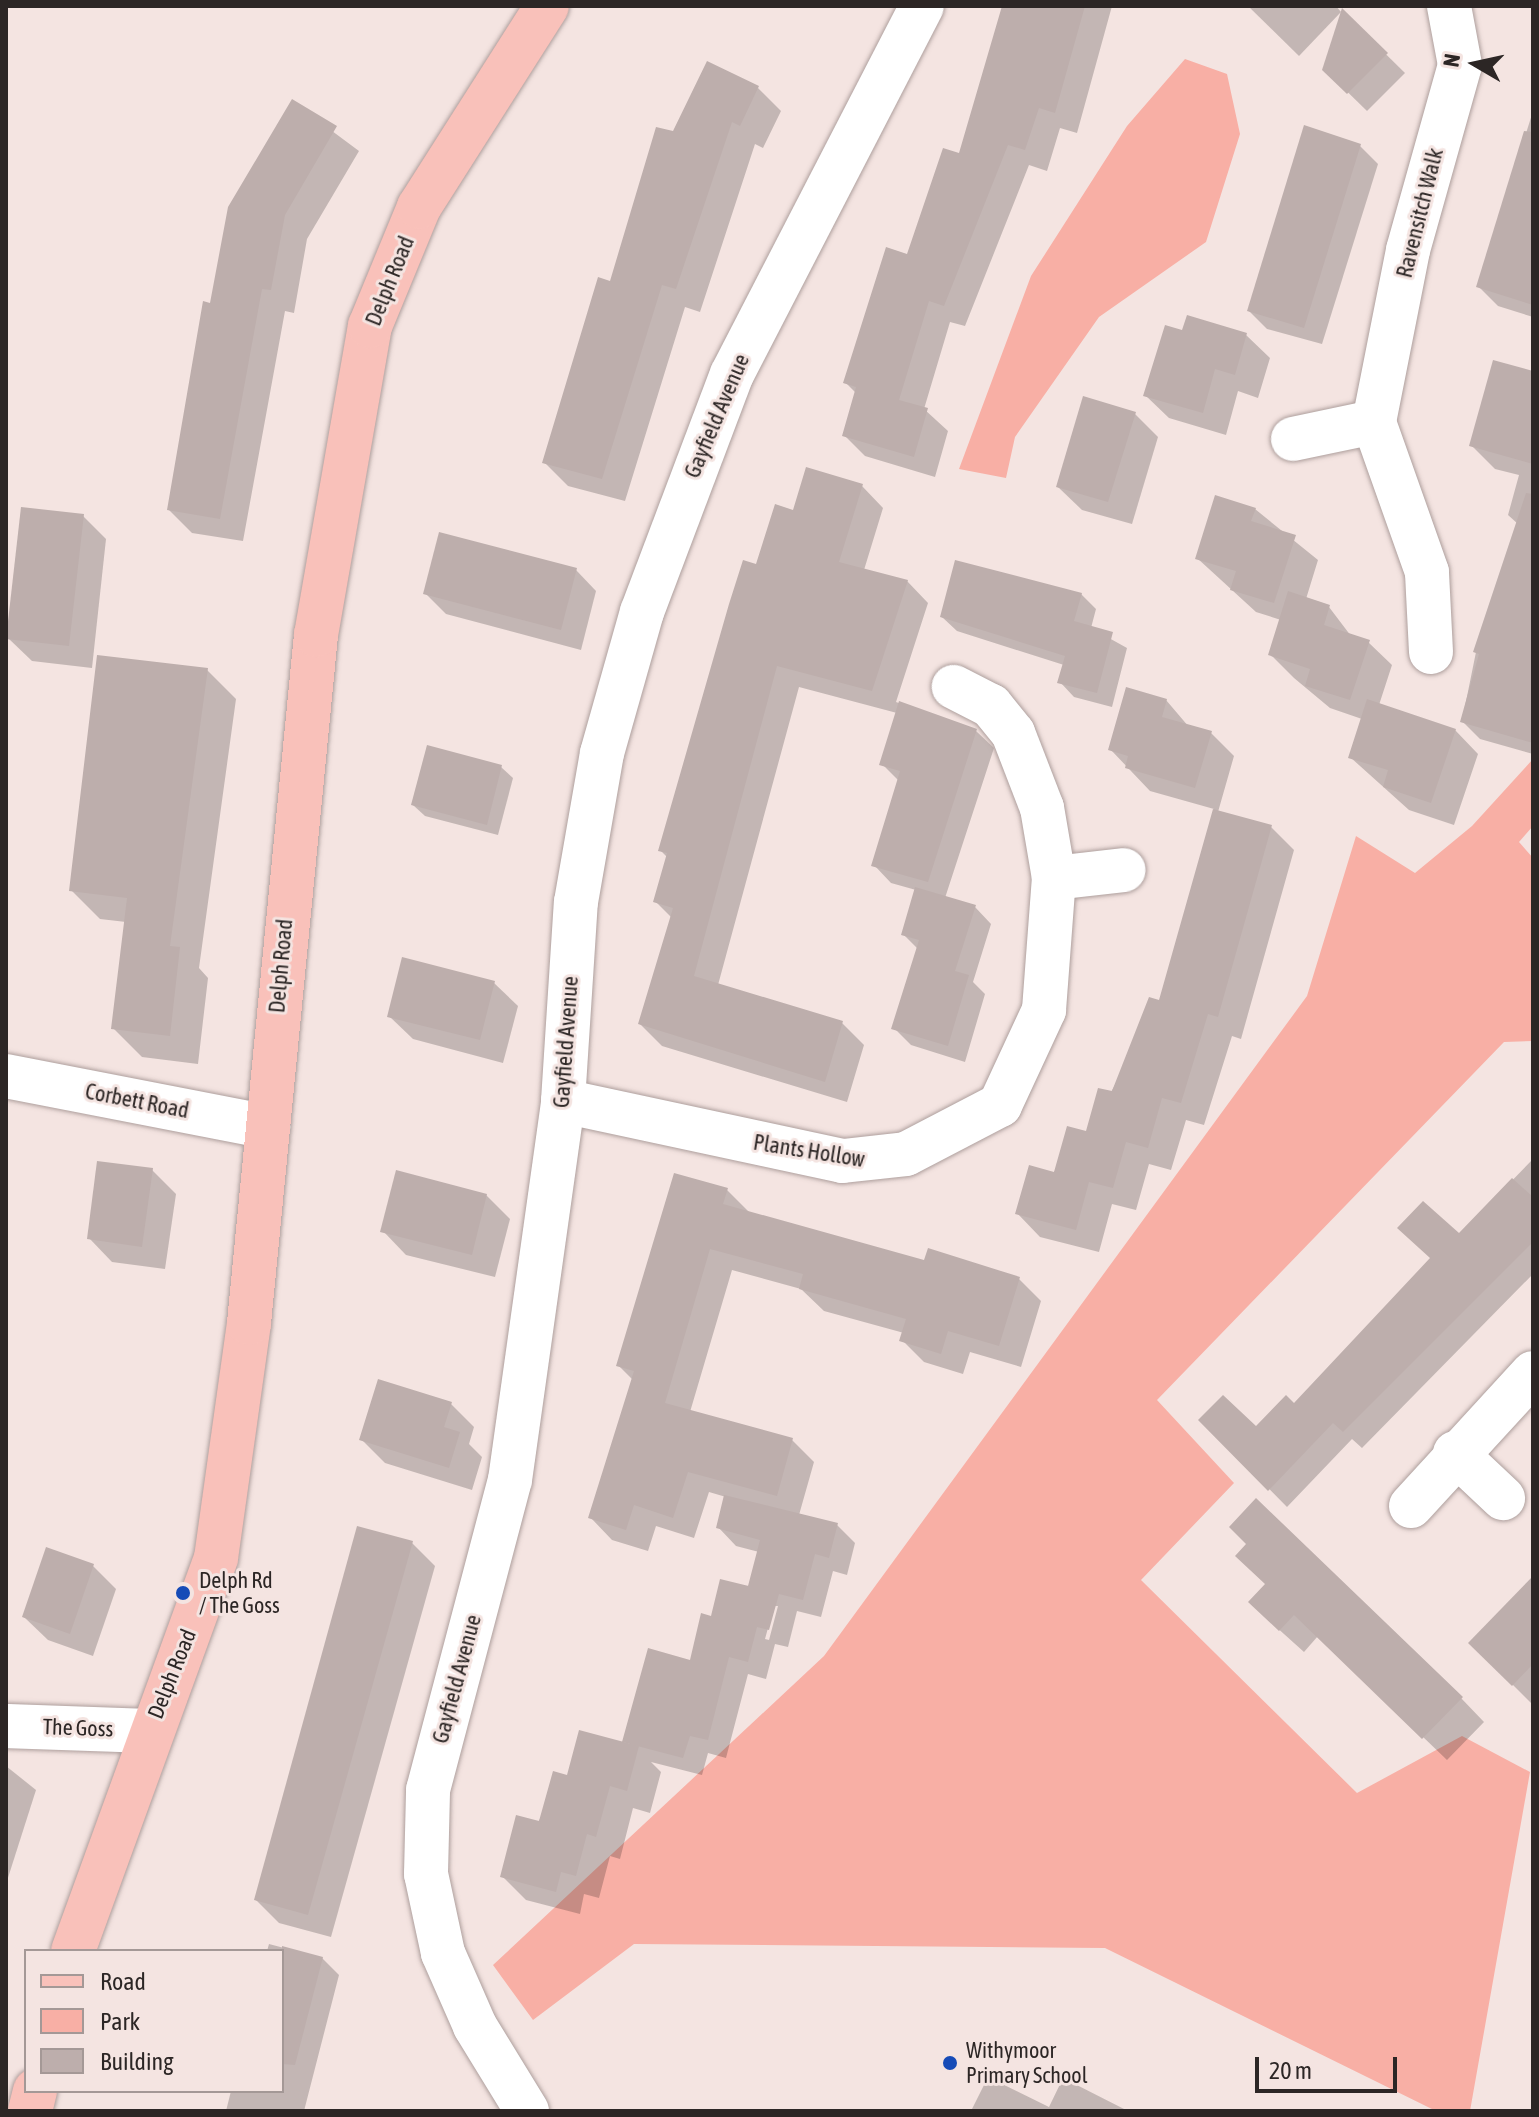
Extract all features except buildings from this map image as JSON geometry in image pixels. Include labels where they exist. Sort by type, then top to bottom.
[{"type":"main road","name":"Delph Road","points":[[74,1949],[149,1731],[216,1558],[268,1127],[316,635],[370,326],[419,207],[547,6]]},
{"type":"street","name":"Gayfield Avenue","points":[[527,2111],[475,2026],[443,1953],[426,1874],[428,1790],[510,1480],[563,1101],[576,902],[602,753],[642,612],[732,374],[922,6]]},
{"type":"street","name":"Ravensitch Walk","points":[[1374,422],[1408,250],[1460,65],[1449,6]]},
{"type":"street","points":[[1293,439],[1374,422],[1427,572],[1431,652]]},
{"type":"street","name":"Plants Hollow","points":[[563,1101],[843,1161],[875,1161],[942,1141],[1000,1105],[1023,1069],[1044,1010],[1054,878],[1042,808],[1013,733],[991,706],[954,687]]},
{"type":"street","points":[[1054,878],[1124,870]]},
{"type":"street","name":"Corbett Road","points":[[6,1076],[268,1127]]},
{"type":"street","points":[[1411,1506],[1455,1453],[1533,1373]]},
{"type":"street","points":[[1455,1453],[1503,1498]]},
{"type":"street","name":"The Goss","points":[[6,1726],[149,1731]]},
{"type":"green space","points":[[1185,59],[1227,74],[1240,134],[1206,242],[1099,317],[1015,437],[1006,478],[959,469],[1031,276],[1127,126]]},
{"type":"green space","points":[[1533,759],[1533,826],[1519,842],[1533,858],[1533,1041],[1504,1042],[1157,1400],[1234,1483],[1141,1580],[1357,1793],[1462,1736],[1530,1772],[1470,2111],[1436,2111],[1105,1948],[634,1944],[533,2020],[493,1965],[824,1656],[1307,996],[1356,836],[1415,873],[1472,826]]},
{"type":"place","name":"Delph Rd / The Goss","points":[[183,1593]]},
{"type":"place","name":"Withymoor Primary School","points":[[950,2063]]}]
